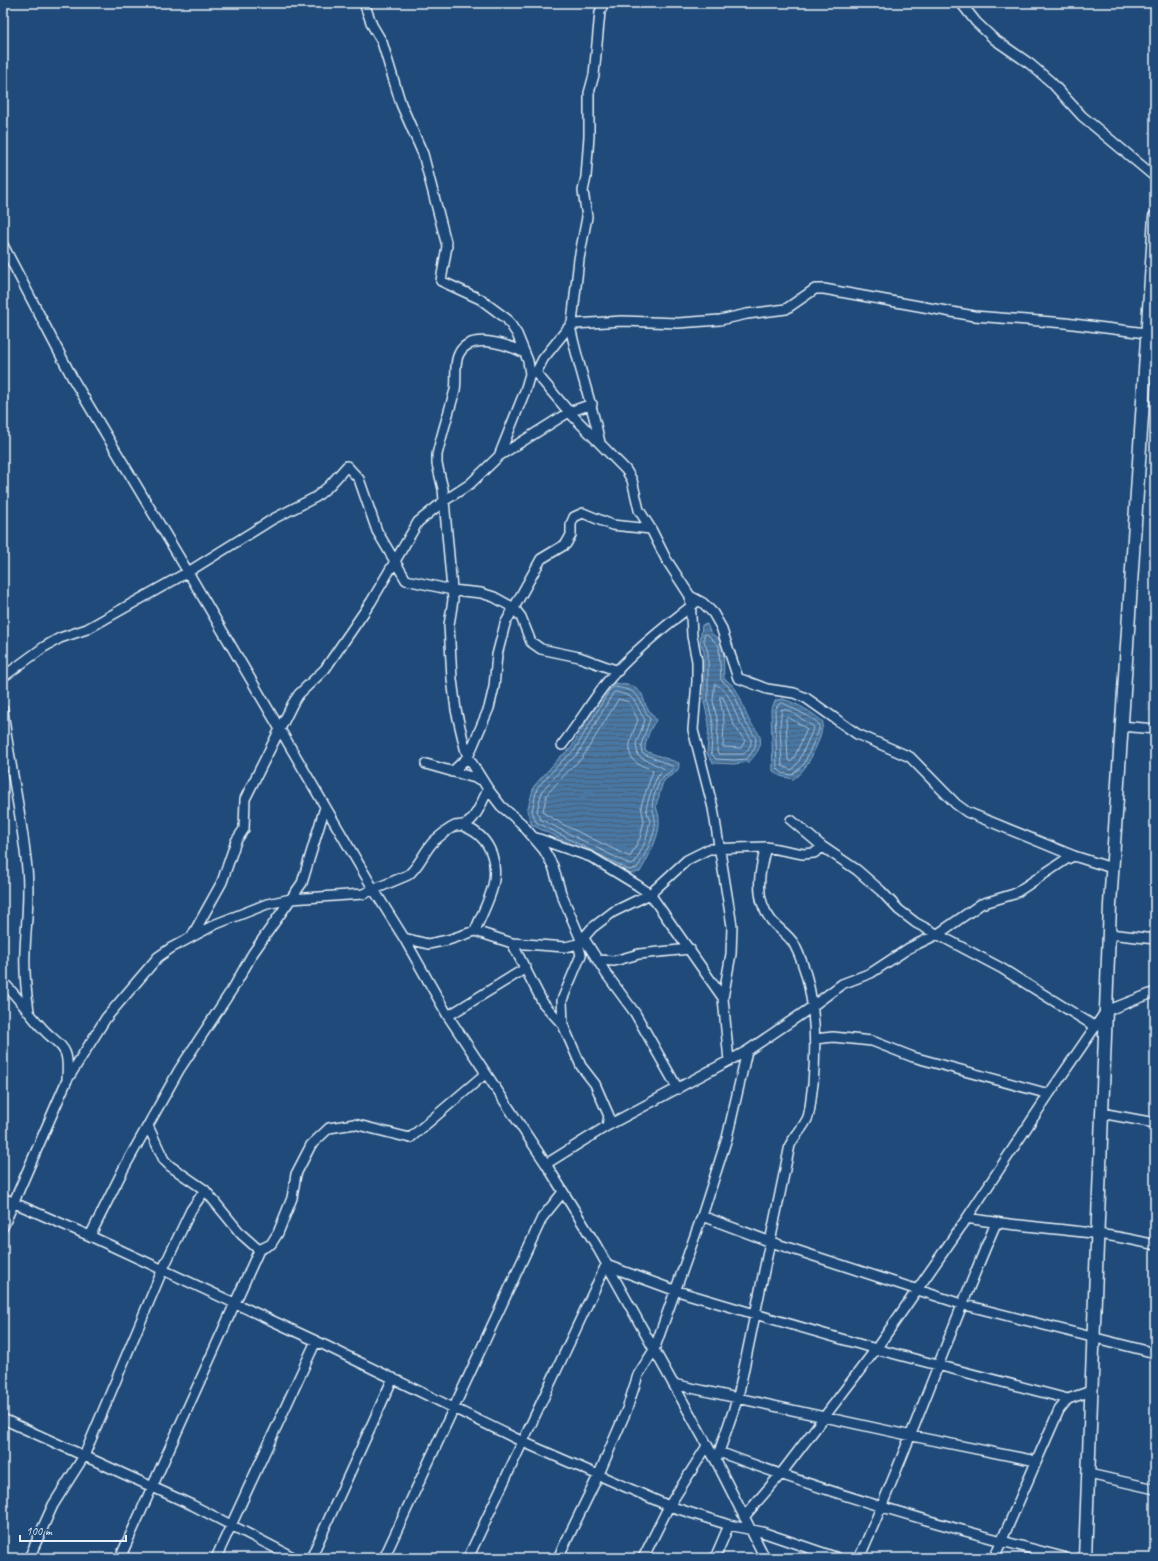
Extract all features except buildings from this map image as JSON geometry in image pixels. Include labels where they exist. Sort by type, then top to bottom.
[{"type":"main road","points":[[1085,1558],[1101,1113],[1112,868],[1146,334],[1152,293],[1155,217]]},
{"type":"street","points":[[364,3],[372,25],[382,42],[401,104],[423,154],[447,246],[441,281],[480,299],[507,319],[517,334],[533,374],[626,470],[632,480],[639,510],[651,529],[666,559],[695,603],[713,613],[721,627],[738,678],[767,689],[794,693],[806,698],[857,734],[910,757],[956,804],[967,812],[1074,856],[1112,868]]},
{"type":"street","points":[[600,443],[592,404],[580,371],[570,326],[579,259],[587,217],[583,191],[586,177],[589,136],[589,93],[594,75],[600,12],[604,3]]},
{"type":"street","points":[[961,3],[976,22],[994,39],[1030,64],[1051,82],[1082,116],[1155,177]]},
{"type":"street","points":[[3,245],[73,379],[374,890],[404,938],[448,1016],[484,1074],[546,1164],[606,1265],[707,1446],[718,1456],[744,1517],[765,1558]]},
{"type":"street","points":[[500,456],[533,374],[543,359],[570,326],[586,322],[678,323],[720,320],[748,314],[786,309],[796,304],[815,289],[824,289],[974,316],[1066,324],[1146,334]]},
{"type":"street","points":[[525,353],[512,346],[484,341],[474,343],[461,350],[456,364],[455,387],[437,455],[437,464],[444,501],[453,600],[449,635],[456,710],[468,757],[488,789],[501,806],[535,838],[553,866],[561,893],[581,940],[598,960],[613,984],[635,1013],[678,1089]]},
{"type":"street","points":[[192,936],[222,882],[236,841],[244,829],[245,799],[299,694],[325,669],[371,602],[418,522],[444,501],[470,484],[500,456],[569,412],[592,404]]},
{"type":"street","points":[[3,677],[44,646],[60,638],[87,629],[188,572],[273,519],[316,497],[329,486],[347,466],[359,479],[377,531],[394,563],[406,580],[452,590],[494,596],[514,608],[521,617],[531,642],[541,649],[579,657],[618,671]]},
{"type":"street","points":[[452,772],[468,757],[489,708],[494,687],[499,645],[505,624],[541,559],[566,544],[572,535],[572,520],[577,515],[583,513],[612,525],[651,529]]},
{"type":"street","points":[[562,745],[607,682],[665,626],[695,603]]},
{"type":"street","points":[[695,603],[692,636],[697,661],[693,730],[713,808],[732,926],[731,954],[723,998],[729,1061]]},
{"type":"street","points":[[3,710],[7,749],[23,832],[27,868],[29,897],[25,980],[29,1011]]},
{"type":"street","points":[[1122,726],[1155,729]]},
{"type":"street","points":[[426,764],[482,780]]},
{"type":"street","points":[[463,826],[474,816],[488,789]]},
{"type":"street","points":[[90,1236],[124,1168],[179,1070],[235,985],[253,953],[306,877],[325,807]]},
{"type":"street","points":[[792,820],[823,847],[857,870],[881,891],[899,910],[916,923],[1001,968],[1096,1027]]},
{"type":"street","points":[[3,1227],[67,1080],[106,1018],[149,966],[158,957],[171,948],[192,936],[244,912],[291,899],[335,894],[354,895],[374,890],[408,875],[413,871],[435,840],[455,826],[470,828],[485,840],[490,848],[496,873],[492,889],[475,931]]},
{"type":"street","points":[[535,838],[591,857],[637,884],[650,894],[663,915],[690,949],[723,998]]},
{"type":"street","points":[[718,1456],[738,1397],[790,1145],[802,1128],[810,1107],[816,1039],[810,987],[794,944],[789,936],[772,921],[761,901],[760,876],[766,847]]},
{"type":"street","points":[[404,938],[419,942],[432,943],[475,931],[512,943],[557,947],[581,940],[592,928],[613,912],[650,894],[688,860],[709,849],[766,847],[803,854],[814,853],[823,847]]},
{"type":"street","points":[[546,1164],[607,1126],[747,1051],[813,1006],[842,984],[871,973],[909,948],[938,934],[981,904],[1014,894],[1065,860],[1074,856]]},
{"type":"street","points":[[1109,934],[1155,939]]},
{"type":"street","points":[[562,1025],[562,1000],[571,974],[579,962],[581,955],[581,940]]},
{"type":"street","points":[[512,943],[543,1003],[562,1025],[582,1066],[595,1084],[609,1116],[607,1126]]},
{"type":"street","points":[[598,960],[614,961],[639,954],[690,949]]},
{"type":"street","points":[[448,1016],[526,968]]},
{"type":"street","points":[[3,982],[65,1052],[67,1060],[67,1080]]},
{"type":"street","points":[[744,1517],[780,1475],[876,1349],[967,1218],[1049,1094],[1106,1012],[1155,992]]},
{"type":"street","points":[[816,1039],[833,1037],[872,1041],[913,1057],[1049,1094]]},
{"type":"street","points":[[558,1558],[600,1474],[627,1409],[638,1375],[654,1350],[674,1290],[702,1216],[727,1138],[747,1051]]},
{"type":"street","points":[[120,1558],[259,1250],[271,1244],[278,1233],[292,1198],[296,1174],[311,1145],[328,1128],[354,1124],[410,1138],[484,1074]]},
{"type":"street","points":[[1101,1113],[1155,1123]]},
{"type":"street","points":[[148,1126],[164,1160],[170,1166],[205,1190],[241,1234],[259,1250]]},
{"type":"street","points":[[29,1558],[53,1505],[84,1456],[162,1271],[191,1210],[205,1190]]},
{"type":"street","points":[[384,1558],[542,1218],[563,1192]]},
{"type":"street","points":[[3,1198],[90,1236],[162,1271],[236,1303],[523,1442],[600,1474],[669,1506],[838,1558]]},
{"type":"street","points":[[702,1216],[770,1242],[961,1304],[1155,1353]]},
{"type":"street","points":[[967,1218],[996,1223],[1097,1233],[1155,1245]]},
{"type":"street","points":[[859,1558],[912,1436],[961,1304],[996,1223]]},
{"type":"street","points":[[606,1265],[674,1290],[755,1314],[876,1349],[1068,1399]]},
{"type":"street","points":[[468,1558],[606,1265]]},
{"type":"street","points":[[216,1558],[316,1341]]},
{"type":"street","points":[[311,1558],[393,1378]]},
{"type":"street","points":[[673,1384],[912,1436],[1036,1460]]},
{"type":"street","points":[[994,1558],[1059,1410],[1068,1399],[1091,1391]]},
{"type":"street","points":[[3,1419],[231,1524],[295,1558]]},
{"type":"street","points":[[643,1558],[669,1506],[707,1446]]},
{"type":"street","points":[[718,1456],[882,1508],[1067,1558]]},
{"type":"street","points":[[1089,1474],[1155,1489]]},
{"type":"street","points":[[715,1558],[729,1525]]},
{"type":"shaded area","points":[[1155,625],[1155,711],[1147,711],[1150,629]]},
{"type":"water","points":[[707,624],[710,632],[723,643],[724,679],[734,686],[748,718],[760,737],[761,741],[756,754],[749,762],[734,764],[713,763],[707,754],[709,723],[704,702],[704,652],[700,642],[702,625]]},
{"type":"water","points":[[615,683],[633,686],[642,694],[646,706],[656,720],[648,735],[645,751],[679,763],[679,767],[676,772],[664,781],[656,804],[659,816],[659,826],[650,854],[640,872],[628,874],[616,866],[532,825],[527,811],[534,786],[560,757],[571,748],[607,686]]},
{"type":"water","points":[[783,699],[794,703],[823,722],[820,737],[813,754],[803,769],[793,779],[780,776],[773,771],[771,709],[776,700]]}]
